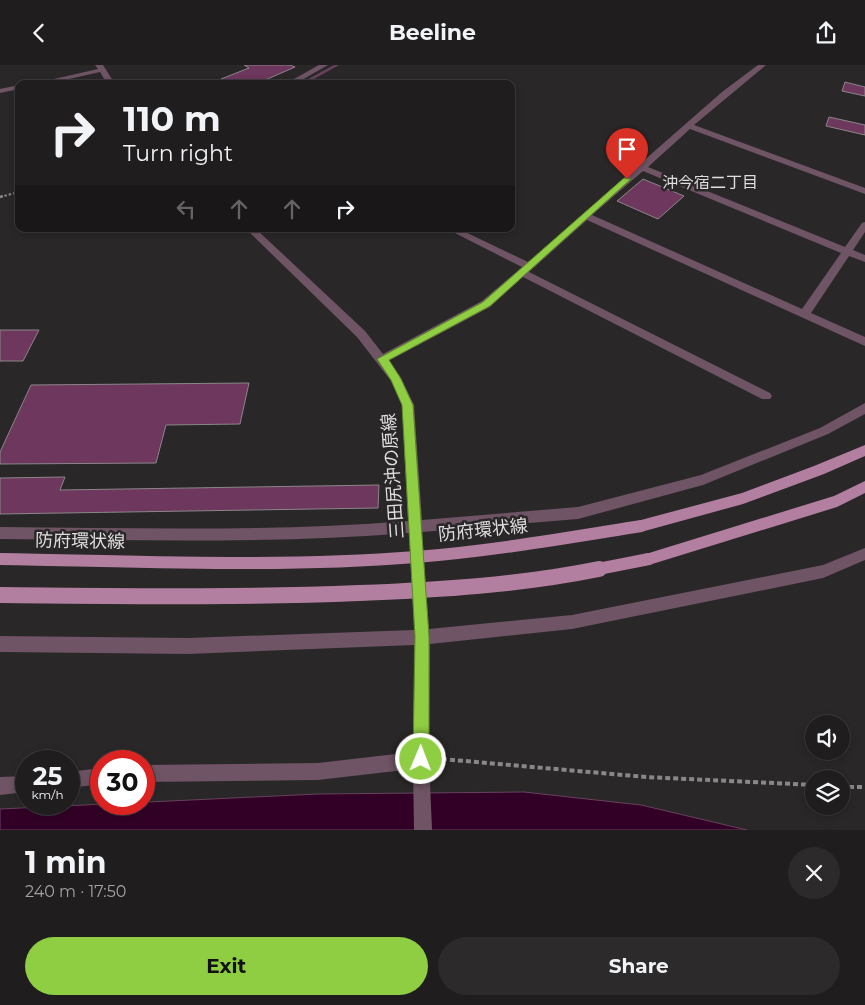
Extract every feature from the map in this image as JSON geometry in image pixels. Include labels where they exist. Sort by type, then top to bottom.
[{"type":"main road","name":"防府環状線","points":[[0,559],[167,561],[384,559],[518,547],[641,525],[743,498],[819,470],[865,450]]},
{"type":"main road","points":[[0,595],[163,597],[385,592],[520,582],[649,559],[837,501],[865,487]]},
{"type":"street","points":[[296,80],[324,65]]},
{"type":"street","points":[[382,359],[486,304],[688,126],[762,65]]},
{"type":"street","points":[[51,80],[100,67],[108,80]]},
{"type":"street","points":[[0,91],[15,88]]},
{"type":"street","points":[[688,126],[865,191]]},
{"type":"street","points":[[641,167],[865,259]]},
{"type":"street","points":[[586,216],[865,342]]},
{"type":"street","points":[[804,315],[865,225]]},
{"type":"street","name":"三田尻沖の原線","points":[[254,232],[361,334],[396,379],[408,405],[422,637],[421,759],[424,830]]},
{"type":"street","points":[[457,232],[766,396]]},
{"type":"street","points":[[0,533],[234,534],[361,531],[578,513],[702,480],[824,431],[865,408]]},
{"type":"street","points":[[0,644],[188,646],[422,637],[572,622],[823,571],[865,554]]},
{"type":"street","points":[[155,774],[291,772],[387,766],[421,759]]},
{"type":"street","points":[[0,786],[15,784]]},
{"type":"path","points":[[0,197],[15,193]]},
{"type":"path","points":[[421,759],[465,760],[646,777],[805,785]]},
{"type":"path","points":[[850,787],[865,787]]},
{"type":"shaded area","points":[[524,792],[641,805],[747,830],[0,830],[0,809],[15,808],[15,815],[80,815],[80,805],[90,805],[90,815],[155,815],[155,802],[318,794]]},
{"type":"building","points":[[244,65],[290,65],[295,67],[265,80],[221,79],[249,68]]},
{"type":"building","points":[[845,82],[865,87],[865,96],[842,91]]},
{"type":"building","points":[[829,117],[865,125],[865,135],[826,126]]},
{"type":"building","points":[[643,179],[684,196],[658,219],[617,201]]},
{"type":"building","points":[[0,330],[39,330],[23,361],[0,361]]},
{"type":"building","points":[[249,383],[240,424],[166,425],[156,463],[0,464],[0,452],[31,385]]},
{"type":"building","points":[[65,477],[60,490],[379,485],[378,508],[0,514],[0,478]]},
{"type":"waterway","points":[[309,80],[337,65]]},
{"type":"district","name":"沖今宿二丁目","points":[[710,182]]},
{"type":"route","points":[[421,759],[422,637],[408,405],[396,379],[382,359],[486,304],[627,179]]}]
